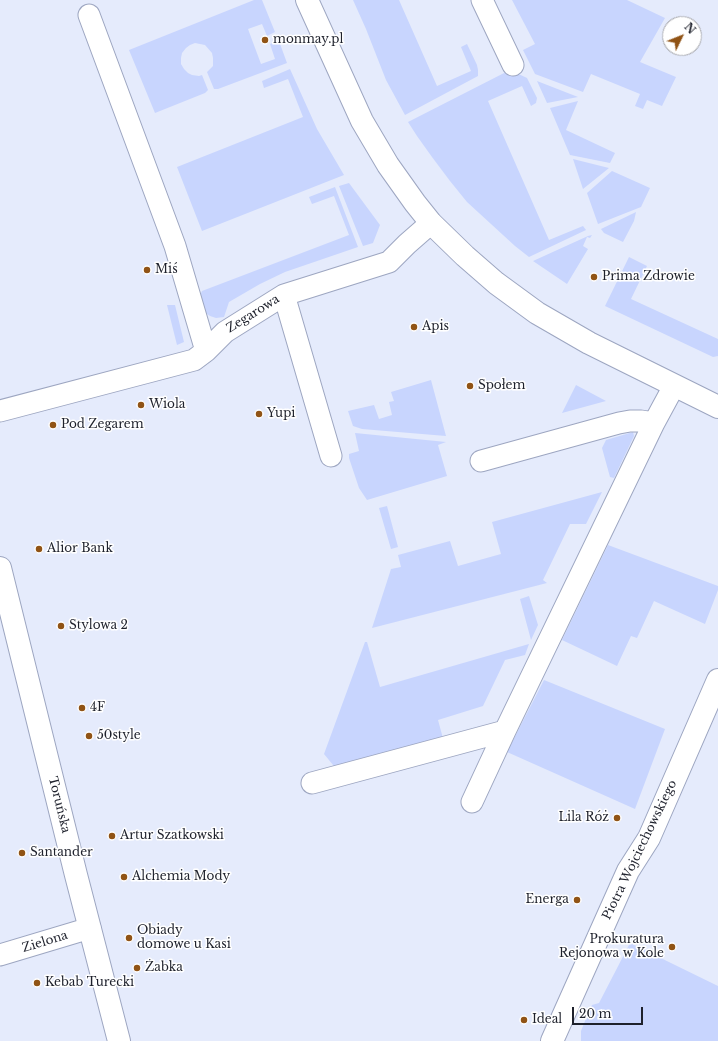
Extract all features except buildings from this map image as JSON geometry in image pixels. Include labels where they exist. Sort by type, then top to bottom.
[{"type":"street","points":[[307,0],[362,121],[388,165],[431,223],[464,256],[496,283],[537,313],[589,343],[674,386],[718,406]]},
{"type":"street","points":[[482,0],[513,65]]},
{"type":"street","points":[[0,411],[200,356],[175,246],[89,15]]},
{"type":"street","name":"Zegarowa","points":[[200,356],[225,332],[284,295],[389,262],[431,223]]},
{"type":"street","points":[[284,295],[331,456]]},
{"type":"street","points":[[472,802],[654,423],[674,386]]},
{"type":"street","points":[[481,460],[619,423],[641,421],[654,423]]},
{"type":"street","name":"Toruńska","points":[[0,568],[119,1041]]},
{"type":"street","name":"Piotra Wojciechowskiego","points":[[552,1041],[628,871],[649,838],[718,680]]},
{"type":"street","points":[[312,783],[505,731]]},
{"type":"street","name":"Zielona","points":[[0,955],[90,928]]},
{"type":"shaded area","points":[[254,0],[262,0],[275,32],[267,36],[262,24],[248,29],[261,64],[275,59],[270,44],[279,41],[287,63],[218,89],[214,89],[207,72],[213,66],[212,53],[205,45],[195,43],[186,48],[182,53],[181,64],[188,73],[199,76],[202,75],[208,90],[205,93],[155,113],[129,50]]},
{"type":"shaded area","points":[[353,0],[399,0],[437,86],[471,71],[461,47],[467,44],[477,65],[478,76],[405,115],[386,80]]},
{"type":"shaded area","points":[[512,0],[627,0],[662,17],[662,23],[640,62],[676,77],[662,106],[647,100],[643,109],[635,106],[640,94],[591,74],[583,92],[535,74],[523,50],[535,44]]},
{"type":"shaded area","points":[[290,69],[317,129],[344,175],[202,231],[177,167],[303,117],[288,79],[264,88],[262,81]]},
{"type":"shaded area","points":[[510,70],[527,78],[537,98],[536,103],[531,106],[522,86],[488,101],[549,240],[583,226],[586,230],[529,257],[467,202],[432,157],[408,122]]},
{"type":"shaded area","points":[[537,81],[578,97],[547,103]]},
{"type":"shaded area","points":[[578,101],[566,130],[615,153],[610,163],[570,155],[550,108]]},
{"type":"shaded area","points":[[573,159],[609,168],[583,189]]},
{"type":"shaded area","points":[[612,171],[650,188],[641,207],[598,224],[587,193]]},
{"type":"shaded area","points":[[349,183],[380,225],[373,243],[363,246],[339,186]]},
{"type":"shaded area","points":[[335,187],[358,247],[285,272],[260,284],[229,302],[224,317],[216,318],[204,312],[199,298],[202,291],[349,235],[334,196],[312,204],[309,197]]},
{"type":"shaded area","points":[[636,212],[634,221],[623,242],[604,233],[601,229]]},
{"type":"shaded area","points":[[592,235],[590,238],[587,237],[583,246],[588,249],[567,284],[533,261],[588,236]]},
{"type":"shaded area","points":[[629,257],[647,266],[631,299],[718,339],[718,356],[713,357],[605,306]]},
{"type":"shaded area","points":[[167,305],[175,305],[184,342],[177,345]]},
{"type":"shaded area","points":[[431,380],[446,436],[362,429],[353,426],[348,411],[374,405],[379,419],[392,415],[389,402],[394,401],[391,392]]},
{"type":"shaded area","points":[[576,385],[606,401],[562,413]]},
{"type":"shaded area","points":[[633,432],[634,436],[614,478],[610,477],[602,448],[606,440]]},
{"type":"shaded area","points":[[355,433],[446,442],[438,445],[447,476],[367,500],[359,488],[349,458],[349,454],[359,451]]},
{"type":"shaded area","points":[[602,492],[586,524],[570,524],[543,580],[547,583],[372,628],[391,569],[401,567],[398,555],[450,541],[458,566],[501,554],[492,522]]},
{"type":"shaded area","points":[[387,506],[398,547],[391,549],[379,508]]},
{"type":"shaded area","points":[[608,545],[718,586],[718,590],[705,624],[654,601],[637,638],[631,636],[617,666],[562,640]]},
{"type":"shaded area","points":[[529,596],[538,625],[531,640],[520,599]]},
{"type":"shaded area","points":[[365,642],[367,642],[380,687],[529,644],[525,655],[505,660],[483,706],[438,720],[444,742],[338,771],[324,754]]},
{"type":"shaded area","points":[[544,680],[665,729],[635,809],[507,752]]},
{"type":"shaded area","points":[[630,943],[718,986],[718,1041],[581,1041],[581,1031],[592,1005],[599,1003]]},
{"type":"place","name":"monmay.pl","points":[[265,40]]},
{"type":"place","name":"Miś","points":[[147,270]]},
{"type":"place","name":"Prima Zdrowie","points":[[594,277]]},
{"type":"place","name":"Apis","points":[[414,327]]},
{"type":"place","name":"Społem","points":[[470,386]]},
{"type":"place","name":"Wiola","points":[[141,405]]},
{"type":"place","name":"Yupi","points":[[259,414]]},
{"type":"place","name":"Pod Zegarem","points":[[53,425]]},
{"type":"place","name":"Alior Bank","points":[[39,549]]},
{"type":"place","name":"Stylowa 2","points":[[61,626]]},
{"type":"place","name":"4F","points":[[82,708]]},
{"type":"place","name":"50style","points":[[89,736]]},
{"type":"place","name":"Lila Róż","points":[[617,818]]},
{"type":"place","name":"Artur Szatkowski","points":[[112,836]]},
{"type":"place","name":"Santander","points":[[22,853]]},
{"type":"place","name":"Alchemia Mody","points":[[124,877]]},
{"type":"place","name":"Energa","points":[[577,900]]},
{"type":"place","name":"Obiady domowe u Kasi","points":[[129,938]]},
{"type":"place","name":"Prokuratura Rejonowa w Kole","points":[[672,947]]},
{"type":"place","name":"Żabka","points":[[137,968]]},
{"type":"place","name":"Kebab Turecki","points":[[37,983]]},
{"type":"place","name":"Ideal","points":[[524,1020]]}]
